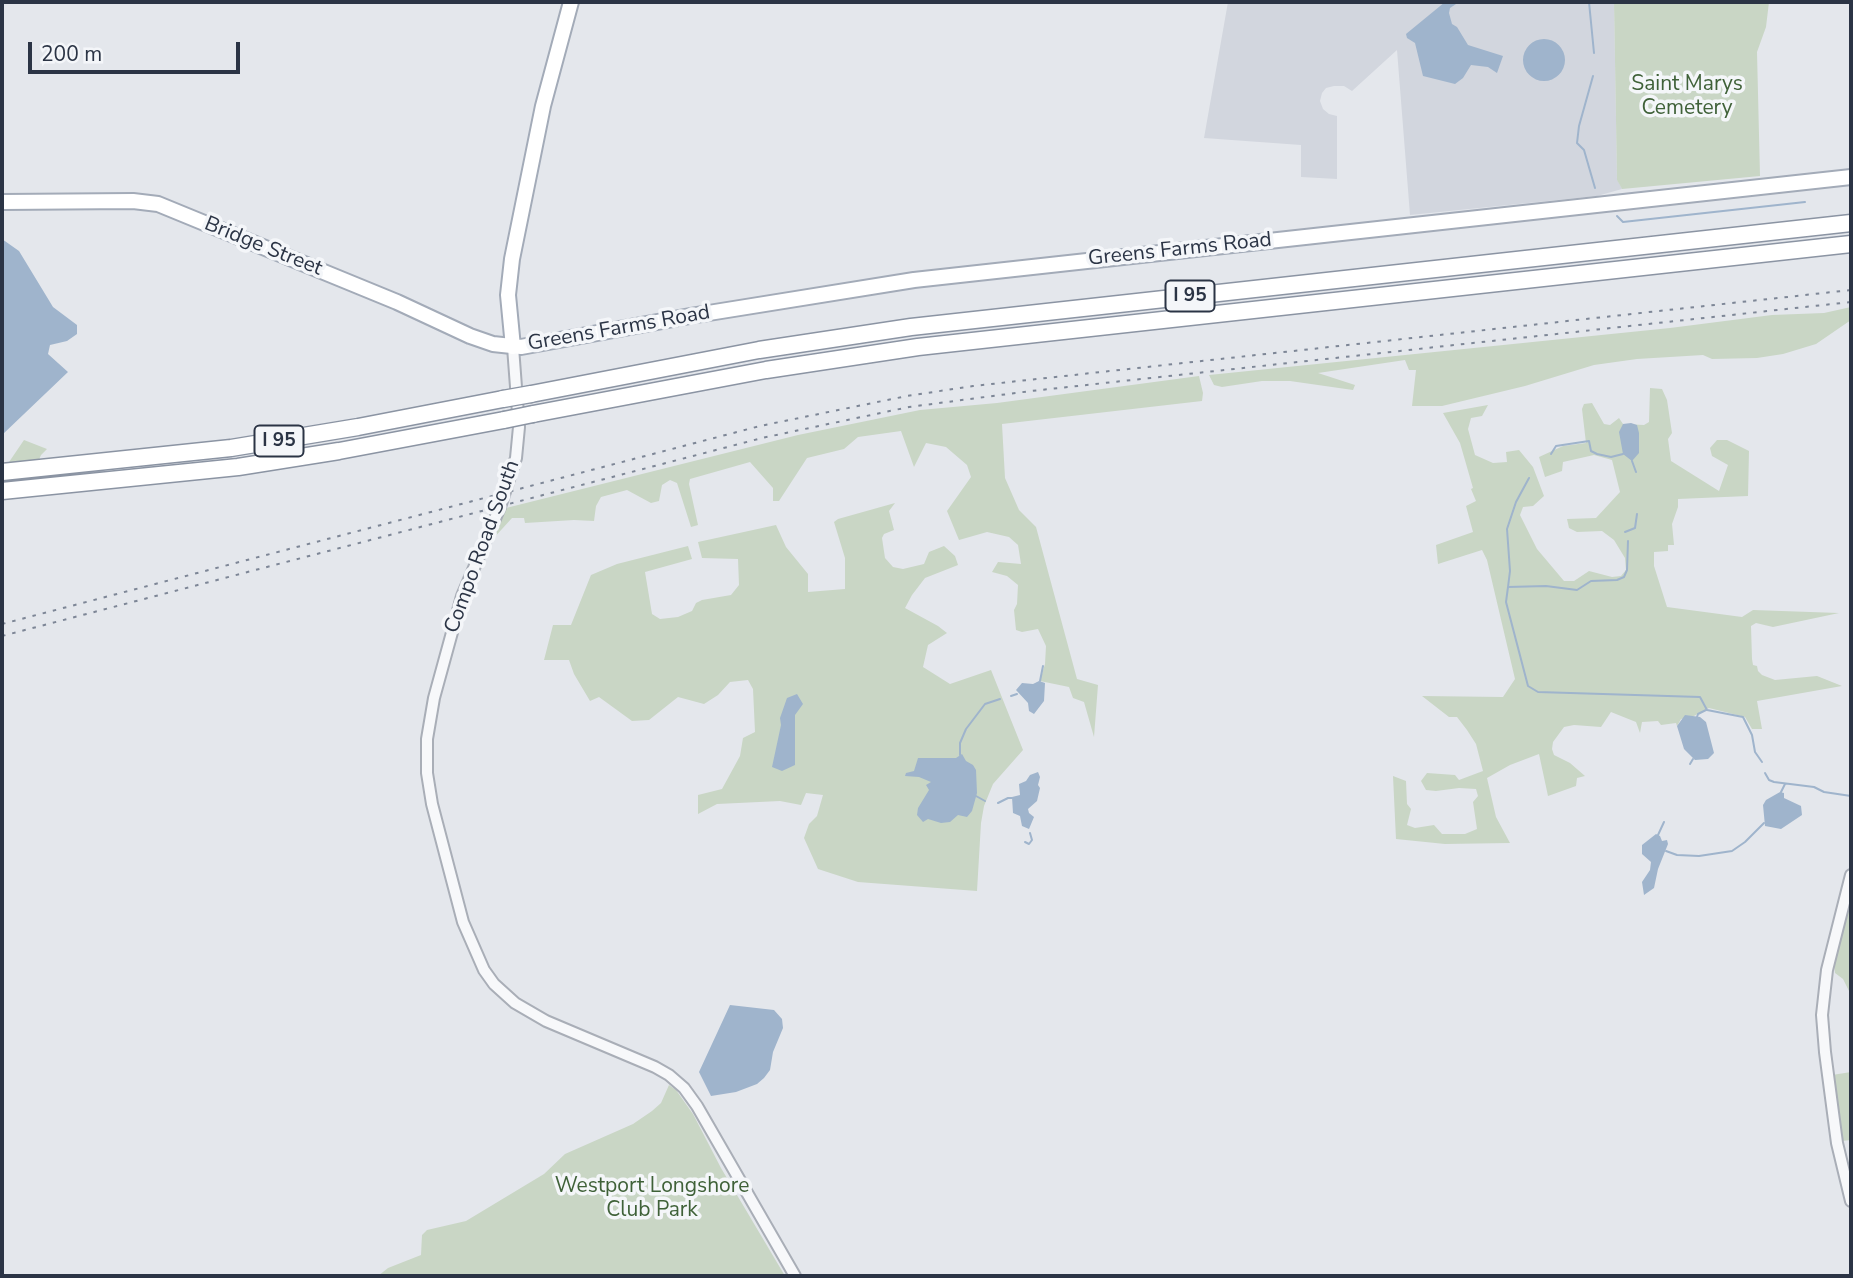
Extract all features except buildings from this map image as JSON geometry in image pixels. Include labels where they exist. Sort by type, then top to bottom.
[{"type":"highway","name":"I 95","points":[[2,472],[180,454],[282,440],[759,350],[911,327],[1851,223]]},
{"type":"highway","name":"I 95","points":[[2,491],[263,463],[533,415],[741,374],[906,349],[1851,244]]},
{"type":"main road","name":"Compo Road South","points":[[513,347],[508,295],[512,259],[543,106],[571,2]]},
{"type":"main road","name":"Greens Farms Road","points":[[513,347],[530,347],[703,313],[914,280],[1851,177]]},
{"type":"main road","name":"Bridge Street","points":[[2,202],[132,201],[158,204],[397,302],[470,336],[513,347]]},
{"type":"street","name":"Compo Road South","points":[[513,347],[519,427],[516,458],[500,507],[464,590],[434,698],[427,739],[427,773],[432,804],[463,922],[484,970],[515,1003],[546,1021],[669,1074],[684,1088],[795,1276]]},
{"type":"street","points":[[1851,875],[1827,970],[1822,1015],[1836,1135],[1851,1201]]},
{"type":"shaded area","points":[[1228,2],[1614,2],[1617,179],[1622,189],[1597,196],[1410,215],[1397,50],[1352,91],[1344,86],[1334,86],[1326,88],[1322,93],[1320,101],[1323,109],[1337,116],[1337,179],[1301,177],[1301,145],[1204,138]]},
{"type":"green space","name":"Saint Marys Cemetery","points":[[1614,2],[1769,2],[1766,27],[1757,52],[1760,176],[1622,189],[1617,180]]},
{"type":"green space","points":[[1851,307],[1851,320],[1816,344],[1783,354],[1757,358],[1712,359],[1703,355],[1594,365],[1525,386],[1442,406],[1412,406],[1416,370],[1409,370],[1405,360],[1318,373],[1355,385],[1353,390],[1290,381],[1262,381],[1222,387],[1214,385],[1209,375],[1670,328],[1772,315],[1824,313]]},
{"type":"green space","points":[[1199,376],[1202,401],[1002,424],[1005,478],[1019,510],[1036,527],[1077,679],[1098,685],[1094,737],[1084,702],[1073,698],[1069,687],[1040,681],[1046,646],[1038,629],[1022,632],[1016,630],[1014,610],[1018,585],[1007,576],[992,572],[998,562],[1021,564],[1018,545],[1009,537],[987,532],[959,540],[947,511],[971,477],[967,465],[946,447],[926,443],[914,467],[901,431],[858,437],[844,449],[807,458],[779,501],[773,501],[773,488],[750,462],[690,479],[698,525],[691,527],[677,483],[670,480],[662,485],[659,501],[651,503],[627,490],[601,497],[596,506],[594,521],[525,523],[524,518],[512,518],[492,540],[506,508],[798,435],[920,410],[997,403]]},
{"type":"green space","points":[[1650,388],[1662,389],[1667,400],[1672,433],[1668,439],[1671,461],[1719,491],[1728,465],[1712,456],[1710,448],[1717,440],[1727,440],[1749,451],[1748,496],[1678,499],[1672,524],[1674,545],[1668,545],[1668,551],[1654,552],[1654,566],[1667,607],[1742,617],[1753,610],[1839,613],[1773,627],[1756,623],[1751,626],[1752,659],[1753,665],[1757,666],[1762,675],[1775,680],[1817,676],[1842,686],[1757,701],[1762,729],[1752,729],[1745,717],[1709,708],[1692,717],[1681,719],[1677,726],[1676,723],[1661,725],[1658,721],[1642,722],[1640,733],[1636,722],[1611,712],[1601,727],[1564,727],[1553,742],[1552,749],[1554,755],[1570,763],[1585,776],[1577,778],[1576,786],[1548,796],[1539,754],[1510,765],[1487,778],[1496,817],[1510,843],[1445,844],[1396,839],[1393,776],[1406,781],[1407,804],[1411,809],[1407,825],[1415,828],[1434,825],[1442,834],[1465,834],[1477,829],[1473,802],[1478,796],[1476,789],[1426,790],[1421,781],[1427,773],[1455,775],[1459,780],[1483,771],[1476,744],[1457,717],[1449,717],[1422,696],[1503,697],[1515,679],[1487,560],[1482,550],[1438,564],[1436,545],[1473,532],[1466,506],[1476,501],[1460,443],[1443,413],[1488,405],[1482,416],[1471,418],[1468,429],[1475,455],[1493,463],[1507,462],[1506,452],[1519,450],[1533,467],[1544,496],[1533,506],[1523,507],[1520,515],[1537,549],[1564,581],[1574,581],[1589,571],[1612,577],[1621,576],[1626,570],[1625,558],[1614,540],[1602,531],[1577,532],[1569,528],[1567,519],[1596,518],[1620,492],[1612,460],[1594,455],[1563,462],[1562,471],[1545,477],[1539,457],[1563,446],[1586,443],[1582,409],[1584,404],[1592,403],[1604,424],[1610,425],[1619,418],[1623,424],[1644,425],[1649,422]]},
{"type":"green space","points":[[24,440],[47,449],[35,469],[7,465]]},
{"type":"green space","points":[[895,503],[889,511],[894,530],[884,534],[882,538],[885,558],[893,567],[903,569],[924,564],[929,552],[944,546],[955,556],[958,565],[925,578],[905,608],[947,633],[928,645],[923,667],[950,684],[991,670],[1023,750],[993,784],[984,806],[977,891],[858,882],[818,869],[804,838],[809,824],[817,816],[823,795],[806,793],[801,805],[780,801],[717,804],[698,814],[698,795],[722,789],[740,756],[743,738],[755,732],[753,689],[748,680],[730,682],[718,695],[704,704],[678,697],[649,720],[632,721],[599,697],[590,701],[569,660],[544,660],[553,625],[571,625],[591,575],[617,564],[688,546],[692,559],[645,572],[652,614],[660,619],[678,617],[692,611],[696,603],[702,600],[731,595],[739,585],[738,559],[702,558],[698,542],[776,525],[786,547],[808,574],[808,592],[845,589],[845,558],[834,522]]},
{"type":"green space","points":[[1851,897],[1851,995],[1843,979],[1835,973],[1834,964]]},
{"type":"green space","points":[[1851,1072],[1851,1140],[1842,1141],[1832,1075]]},
{"type":"green space","name":"Westport Longshore Club Park","points":[[669,1085],[676,1090],[693,1114],[721,1168],[785,1276],[378,1276],[388,1268],[421,1255],[422,1235],[427,1230],[466,1221],[544,1174],[565,1154],[633,1124],[661,1103]]},
{"type":"water","points":[[1445,2],[1459,2],[1450,8],[1449,13],[1452,24],[1457,27],[1468,45],[1503,56],[1497,73],[1488,67],[1471,65],[1463,78],[1455,84],[1423,76],[1415,43],[1407,38],[1406,34]]},
{"type":"water","points":[[1544,39],[1559,45],[1565,60],[1559,75],[1544,81],[1529,75],[1523,60],[1529,45]]},
{"type":"water","points":[[2,239],[19,251],[53,307],[77,325],[77,334],[67,341],[50,345],[48,354],[68,372],[2,435]]},
{"type":"water","points":[[1623,424],[1637,425],[1639,433],[1639,453],[1632,461],[1623,454],[1619,432]]},
{"type":"water","points":[[1039,681],[1045,683],[1044,701],[1034,714],[1029,711],[1028,703],[1016,690],[1022,683],[1033,684]]},
{"type":"water","points":[[797,694],[803,704],[795,715],[795,765],[782,771],[772,767],[781,725],[780,718],[787,698]]},
{"type":"water","points":[[1685,715],[1700,717],[1706,722],[1714,753],[1708,759],[1695,760],[1684,749],[1677,726]]},
{"type":"water","points":[[962,754],[976,770],[977,793],[972,811],[967,817],[958,815],[950,822],[941,823],[928,819],[923,822],[917,815],[918,808],[929,790],[926,785],[931,782],[919,777],[905,776],[906,773],[914,771],[918,758],[956,758]]},
{"type":"water","points":[[1038,772],[1040,788],[1037,801],[1028,809],[1034,817],[1029,829],[1022,826],[1020,816],[1013,813],[1012,797],[1020,795],[1019,784]]},
{"type":"water","points":[[1780,792],[1784,793],[1784,798],[1801,806],[1802,815],[1781,829],[1765,826],[1763,805],[1766,800]]},
{"type":"water","points":[[1656,834],[1662,841],[1667,840],[1668,844],[1654,888],[1644,895],[1642,882],[1650,870],[1651,862],[1642,854],[1642,845]]},
{"type":"water","points":[[730,1005],[774,1010],[782,1019],[783,1028],[773,1052],[770,1070],[764,1078],[757,1084],[736,1092],[711,1096],[699,1072]]},
{"type":"waterway","points":[[1589,2],[1594,53]]},
{"type":"waterway","points":[[1593,76],[1577,143],[1584,150],[1595,188]]},
{"type":"waterway","points":[[1617,216],[1623,222],[1805,202]]},
{"type":"waterway","points":[[1551,454],[1556,446],[1589,441],[1591,451],[1597,454],[1611,457],[1623,454]]},
{"type":"waterway","points":[[1632,461],[1636,472]]},
{"type":"waterway","points":[[1508,587],[1510,571],[1507,529],[1516,502],[1529,478]]},
{"type":"waterway","points":[[1625,532],[1635,528],[1637,514]]},
{"type":"waterway","points":[[1628,541],[1627,570],[1624,577],[1617,580],[1591,581],[1577,590],[1546,586],[1508,587],[1506,602],[1528,686],[1538,692],[1700,697],[1707,710],[1743,717],[1752,735],[1755,752],[1762,762]]},
{"type":"waterway","points":[[1040,681],[1043,666]]},
{"type":"waterway","points":[[1011,696],[1017,694]]},
{"type":"waterway","points":[[960,755],[960,743],[966,729],[985,704],[1000,699]]},
{"type":"waterway","points":[[1697,717],[1706,710]]},
{"type":"waterway","points":[[1690,764],[1693,759]]},
{"type":"waterway","points":[[1765,773],[1769,780],[1774,782],[1814,787],[1824,792],[1851,796]]},
{"type":"waterway","points":[[1781,792],[1785,784]]},
{"type":"waterway","points":[[976,796],[985,801]]},
{"type":"waterway","points":[[998,803],[1012,798]]},
{"type":"waterway","points":[[1658,835],[1664,822]]},
{"type":"waterway","points":[[1666,851],[1677,855],[1699,856],[1732,851],[1764,823]]},
{"type":"waterway","points":[[1025,842],[1029,844],[1032,840],[1030,833]]},
{"type":"railway","points":[[2,624],[760,426],[907,396],[973,386],[1851,290]]},
{"type":"railway","points":[[2,636],[762,438],[909,407],[1031,391],[1851,302]]}]
